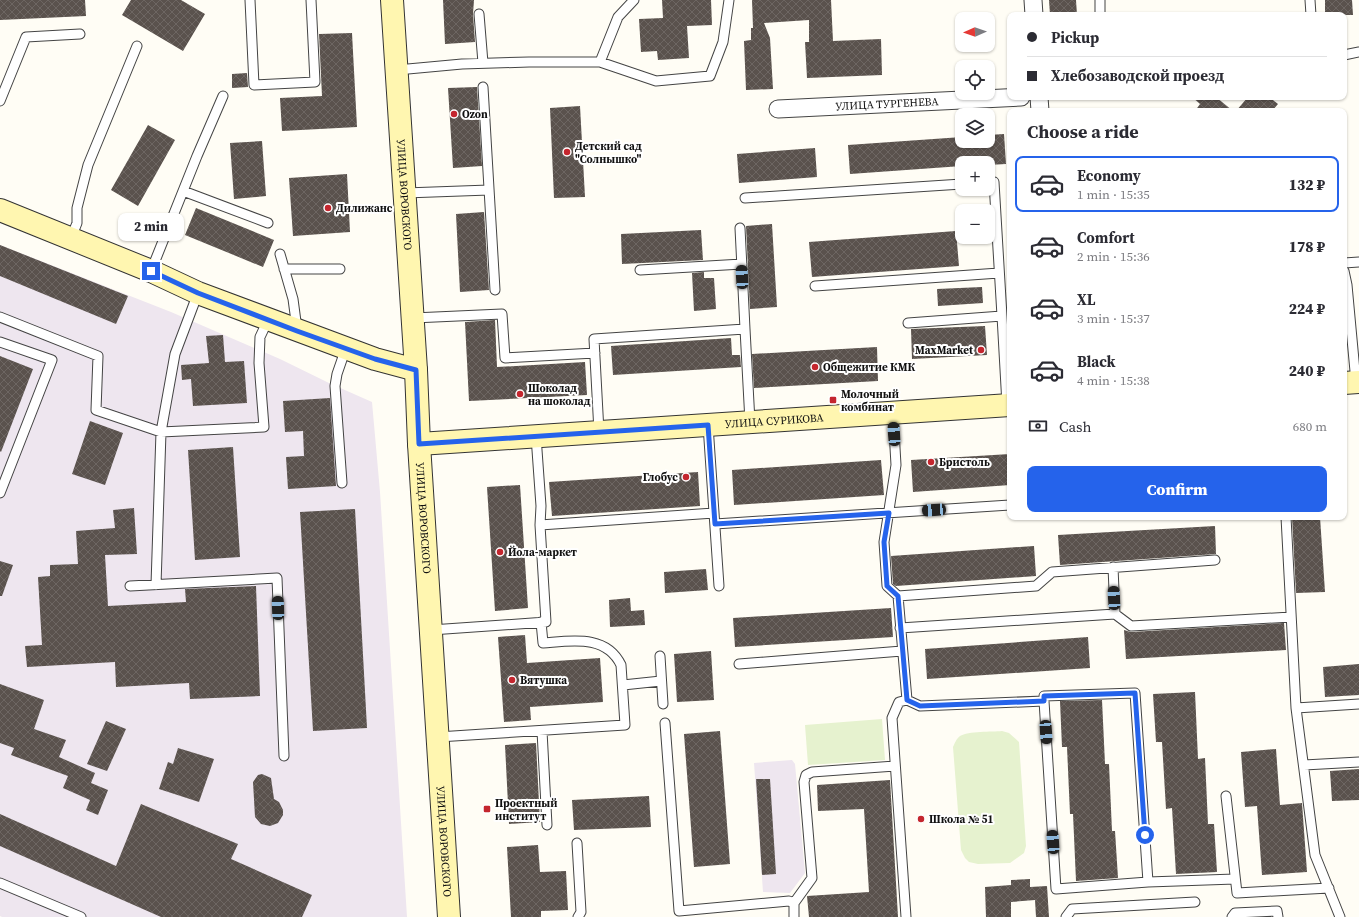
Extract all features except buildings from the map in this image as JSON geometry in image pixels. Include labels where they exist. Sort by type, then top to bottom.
[{"type":"street","name":"УЛИЦА ВОРОВСКОГО","points":[[392,0],[413,318],[419,444],[449,917]]},
{"type":"street","points":[[1033,0],[1034,12]]},
{"type":"street","name":"УЛИЦА ТУРГЕНЕВА","points":[[778,109],[1007,98]]},
{"type":"street","points":[[0,210],[151,271],[198,293],[268,320],[375,359],[416,370]]},
{"type":"street","name":"УЛИЦА СУРИКОВА","points":[[419,444],[1007,405]]},
{"type":"lane","points":[[250,0],[254,85],[315,82],[311,0]]},
{"type":"lane","points":[[600,62],[618,18],[634,0]]},
{"type":"lane","points":[[397,70],[483,63],[600,62],[656,81],[710,76],[723,42],[729,0]]},
{"type":"lane","points":[[1100,0],[1100,12]]},
{"type":"lane","points":[[1310,0],[1311,12]]},
{"type":"lane","points":[[479,14],[483,63]]},
{"type":"lane","points":[[0,101],[26,37],[80,34]]},
{"type":"lane","points":[[71,238],[77,223],[77,208],[88,165],[137,46]]},
{"type":"lane","points":[[1347,54],[1359,52]]},
{"type":"lane","points":[[483,86],[495,290]]},
{"type":"lane","points":[[151,271],[223,96]]},
{"type":"lane","points":[[745,198],[955,184]]},
{"type":"lane","points":[[405,193],[489,190]]},
{"type":"lane","points":[[183,191],[268,223]]},
{"type":"lane","points":[[995,196],[1007,390]]},
{"type":"lane","points":[[740,228],[750,422]]},
{"type":"lane","points":[[280,254],[293,300],[297,331]]},
{"type":"lane","points":[[1347,263],[1359,262]]},
{"type":"lane","points":[[640,270],[742,264]]},
{"type":"lane","points":[[284,269],[340,269]]},
{"type":"lane","points":[[815,286],[999,273]]},
{"type":"lane","points":[[156,585],[161,432],[175,354],[198,293]]},
{"type":"lane","points":[[1347,300],[1353,382]]},
{"type":"lane","points":[[413,318],[502,314],[505,358],[595,353]]},
{"type":"lane","points":[[908,323],[1002,316]]},
{"type":"lane","points":[[0,317],[98,356],[96,410],[161,432],[264,427],[259,363],[260,338],[268,320]]},
{"type":"lane","points":[[599,432],[594,339],[745,329]]},
{"type":"lane","points":[[0,342],[52,360],[0,493]]},
{"type":"lane","points":[[342,482],[335,386],[337,374],[346,348]]},
{"type":"lane","points":[[893,413],[896,465],[884,542],[887,586],[898,596],[907,700]]},
{"type":"lane","points":[[708,425],[719,586]]},
{"type":"lane","points":[[431,630],[546,622],[540,525],[541,506],[536,436]]},
{"type":"lane","points":[[715,524],[1007,505]]},
{"type":"lane","points":[[540,525],[714,513]]},
{"type":"lane","points":[[1286,520],[1296,708],[1315,855],[1340,917]]},
{"type":"lane","points":[[898,596],[1036,586],[1052,572],[1215,560]]},
{"type":"lane","points":[[1113,567],[1115,614]]},
{"type":"lane","points":[[130,586],[277,578],[284,756]]},
{"type":"lane","points":[[900,628],[1115,614],[1131,626],[1291,617]]},
{"type":"lane","points":[[438,737],[625,726],[621,665],[618,657],[610,650],[595,642],[576,641],[543,643],[541,622]]},
{"type":"lane","points":[[740,664],[902,651]]},
{"type":"lane","points":[[660,656],[663,704]]},
{"type":"lane","points":[[623,685],[661,681]]},
{"type":"lane","points":[[1148,882],[1135,693],[1044,696],[1056,889],[1148,882],[1235,879]]},
{"type":"lane","points":[[906,917],[892,718],[899,702],[907,700],[920,706],[1044,701]]},
{"type":"lane","points":[[1296,708],[1359,704]]},
{"type":"lane","points":[[665,723],[680,914],[789,901],[794,903]]},
{"type":"lane","points":[[542,731],[547,825]]},
{"type":"lane","points":[[1304,765],[1359,762]]},
{"type":"lane","points":[[794,917],[794,903],[812,878],[804,782],[806,775],[812,772],[895,766]]},
{"type":"lane","points":[[1226,796],[1237,893],[1329,888]]},
{"type":"lane","points":[[577,842],[582,912],[578,917]]},
{"type":"lane","points":[[0,883],[81,917]]},
{"type":"lane","points":[[1066,917],[1072,909],[1195,902]]},
{"type":"lane","points":[[1232,917],[1235,913],[1277,910],[1278,917]]},
{"type":"shaded area","points":[[0,245],[171,312],[280,359],[372,402],[380,492],[407,917],[0,916]]},
{"type":"shaded area","points":[[792,760],[795,764],[805,873],[790,893],[763,892],[754,763]]},
{"type":"green space","points":[[882,719],[885,760],[808,765],[805,725]]},
{"type":"green space","points":[[1002,731],[1009,733],[1019,742],[1026,846],[1024,853],[1010,863],[978,864],[969,862],[961,850],[953,747],[958,738],[964,734],[974,732]]},
{"type":"place","name":"Ozon","points":[[454,114]]},
{"type":"place","name":"Детский сад \"Солнышко\"","points":[[567,152]]},
{"type":"place","name":"Дилижанс","points":[[328,208]]},
{"type":"place","name":"MaxMarket","points":[[981,350]]},
{"type":"place","name":"Общежитие КМК","points":[[815,367]]},
{"type":"place","name":"Шоколад на шоколад","points":[[520,394]]},
{"type":"place","name":"Молочный комбинат","points":[[833,400]]},
{"type":"place","name":"Бристоль","points":[[931,462]]},
{"type":"place","name":"Глобус","points":[[686,477]]},
{"type":"place","name":"Йола-маркет","points":[[500,552]]},
{"type":"place","name":"Вятушка","points":[[512,680]]},
{"type":"place","name":"Проектный институт","points":[[487,809]]},
{"type":"place","name":"Школа № 51","points":[[921,819]]},
{"type":"route","points":[[151,271],[198,293],[297,331],[375,359],[416,370],[419,444],[708,425],[715,524],[889,513],[884,542],[887,586],[898,596],[907,700],[920,706],[1044,701],[1044,696],[1135,693],[1145,835]]}]
